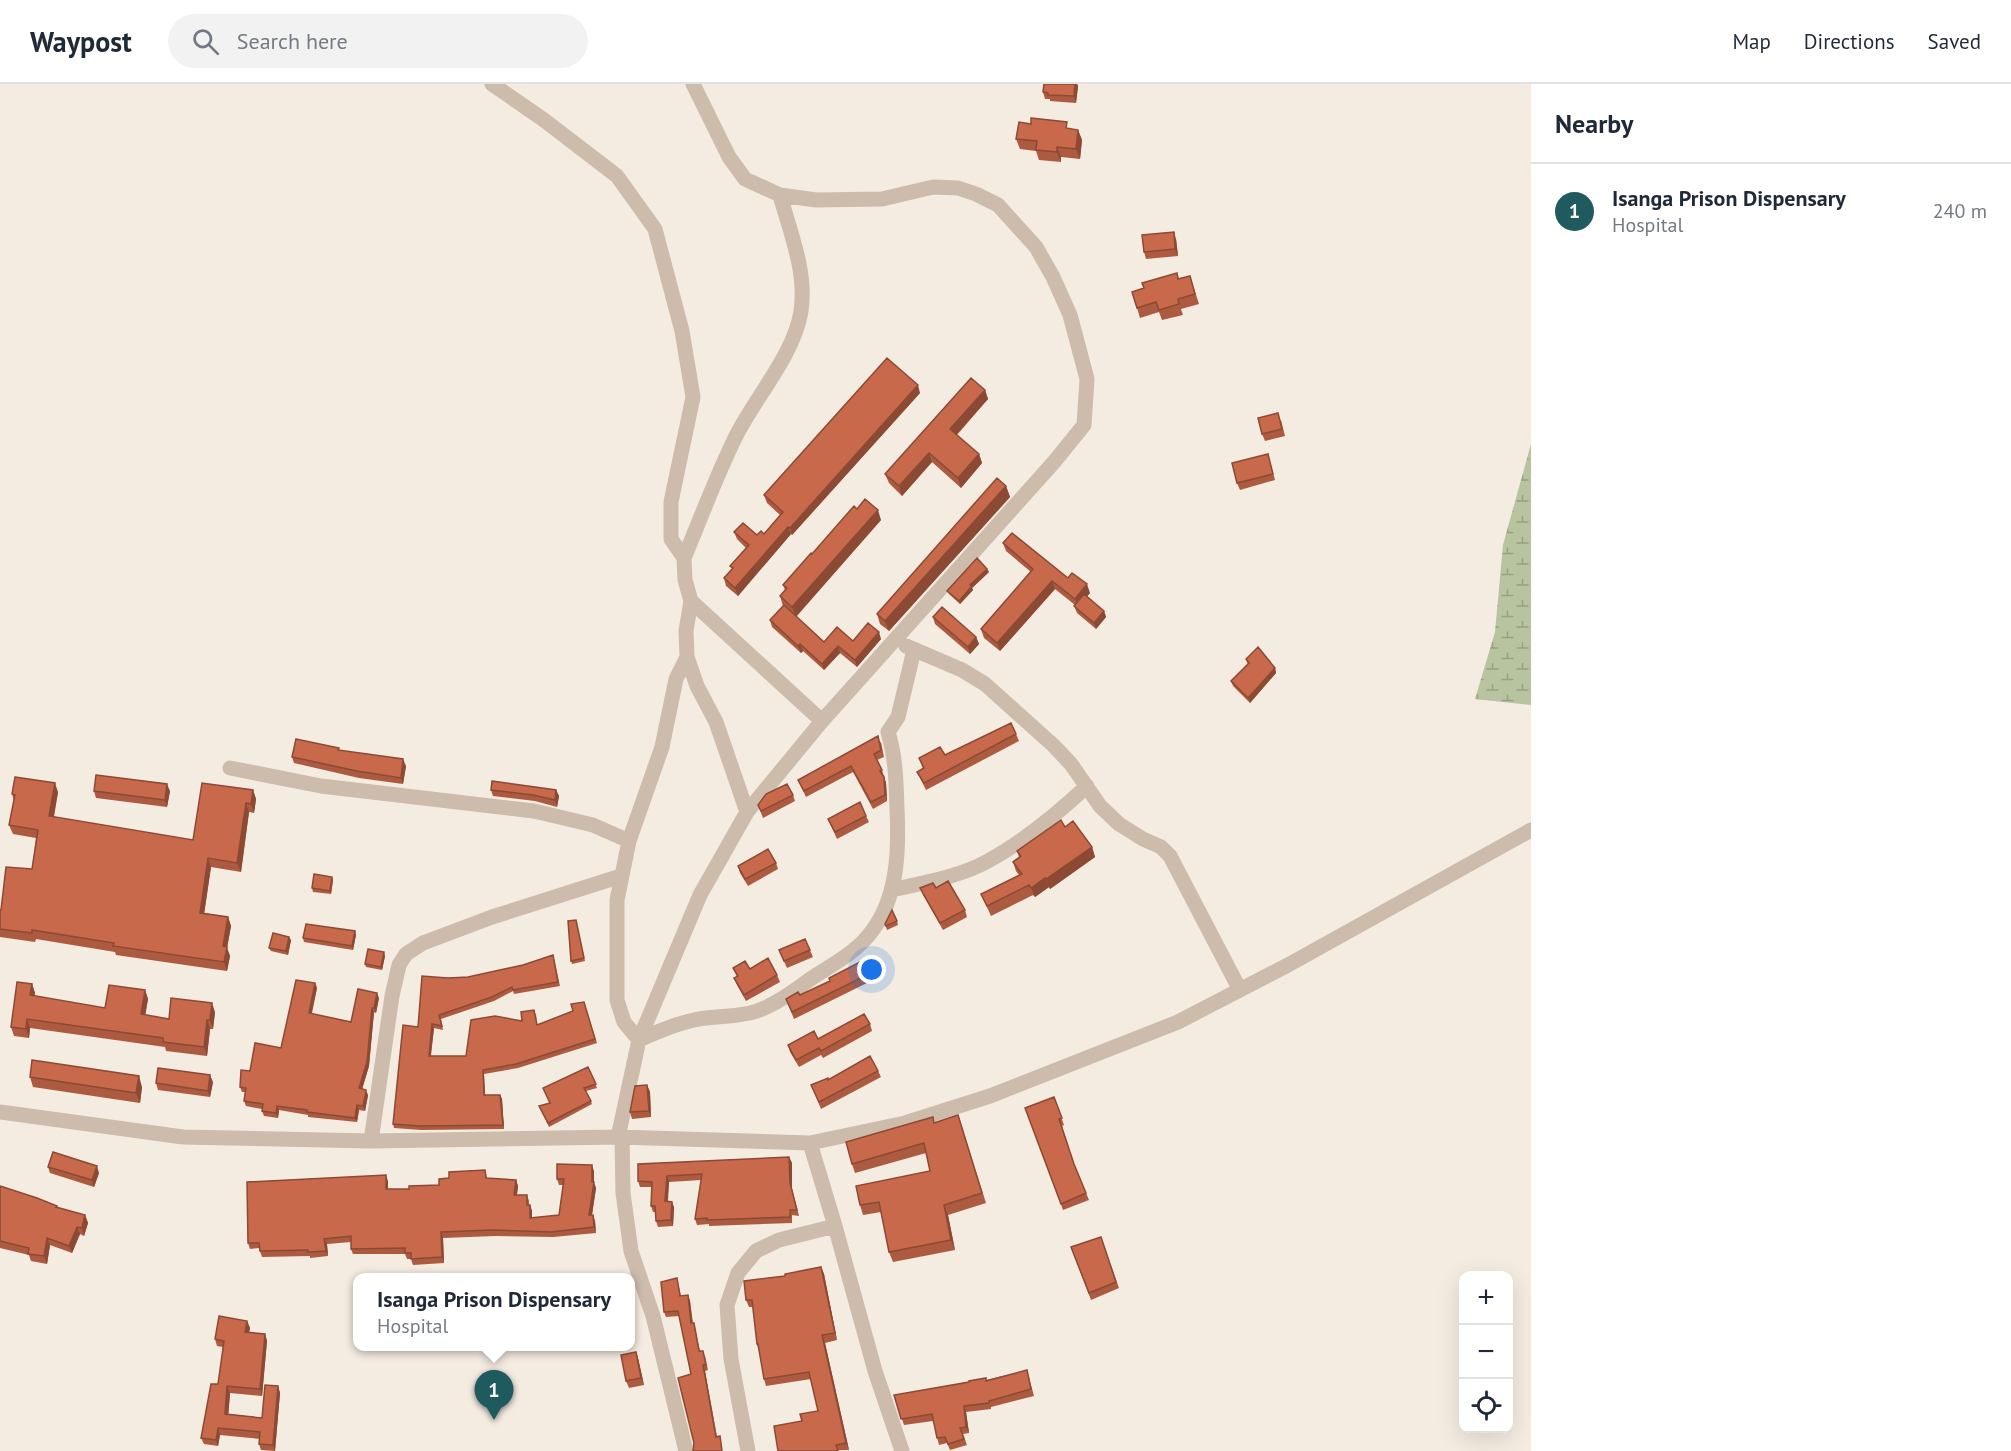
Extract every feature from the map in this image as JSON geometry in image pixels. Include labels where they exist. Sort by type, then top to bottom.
[{"type":"street","points":[[492,84],[544,120],[616,176],[655,229],[682,331],[693,397],[671,502],[671,538],[684,558]]},
{"type":"street","points":[[686,1451],[653,1316],[631,1251],[623,1193],[620,1137],[639,1040],[700,895],[747,812],[822,721],[1054,462],[1084,425],[1088,379],[1070,315],[1053,278],[1036,247],[998,205],[958,188],[933,187],[882,199],[816,200],[780,195],[745,179],[729,157],[693,84]]},
{"type":"street","points":[[747,812],[716,722],[697,686],[687,657],[686,631],[691,602],[685,580],[684,558],[736,436],[791,342],[801,313],[803,286],[800,266],[780,195]]},
{"type":"street","points":[[691,602],[822,721]]},
{"type":"street","points":[[896,640],[962,670],[985,684],[1053,745],[1088,786],[1100,806],[1119,824],[1161,847],[1170,856],[1240,990]]},
{"type":"street","points":[[639,1040],[694,1020],[759,1011],[775,1003],[861,944],[874,930],[891,890],[897,864],[899,838],[894,753],[888,732],[898,717],[914,650]]},
{"type":"street","points":[[639,1040],[624,1022],[617,1000],[617,900],[629,841],[662,747],[676,679],[687,657]]},
{"type":"street","points":[[230,768],[321,786],[534,811],[593,825],[629,841]]},
{"type":"street","points":[[891,890],[931,882],[987,861],[1067,805],[1088,786]]},
{"type":"street","points":[[0,1112],[183,1137],[371,1141],[620,1137],[810,1143],[905,1123],[990,1096],[1178,1022],[1531,830]]},
{"type":"street","points":[[371,1141],[392,996],[399,965],[406,954],[423,943],[492,917],[621,876]]},
{"type":"street","points":[[810,1143],[875,1371],[902,1451]]},
{"type":"street","points":[[748,1451],[731,1359],[727,1305],[738,1273],[756,1251],[779,1240],[835,1227]]},
{"type":"green space","points":[[1531,444],[1531,705],[1475,699],[1495,632],[1503,545]]},
{"type":"building","points":[[1044,84],[1075,84],[1074,96],[1048,95],[1043,92]]},
{"type":"building","points":[[1031,118],[1067,122],[1066,128],[1078,130],[1076,149],[1057,147],[1057,152],[1036,150],[1037,141],[1016,139],[1019,122],[1031,124]]},
{"type":"building","points":[[1174,232],[1175,249],[1144,252],[1142,235]]},
{"type":"building","points":[[1177,273],[1178,279],[1190,276],[1195,294],[1178,299],[1179,304],[1159,310],[1156,302],[1137,308],[1132,292],[1144,288],[1142,283]]},
{"type":"building","points":[[887,358],[918,385],[735,588],[724,578],[733,568],[730,566],[749,545],[734,532],[743,523],[757,535],[761,531],[764,534],[783,512],[764,495]]},
{"type":"building","points":[[971,378],[985,390],[950,429],[979,454],[958,478],[929,453],[899,486],[885,474]]},
{"type":"building","points":[[1278,413],[1282,429],[1262,434],[1258,418]]},
{"type":"building","points":[[1268,454],[1273,474],[1237,483],[1232,463]]},
{"type":"building","points":[[997,478],[1006,486],[885,621],[877,614]]},
{"type":"building","points":[[865,499],[878,510],[792,607],[780,596],[787,588],[783,585],[854,506],[857,509]]},
{"type":"building","points":[[1012,533],[1068,578],[1072,573],[1087,584],[1075,599],[1052,581],[997,643],[981,629],[1033,569],[1003,543]]},
{"type":"building","points":[[977,558],[987,569],[970,585],[972,586],[959,601],[947,591]]},
{"type":"building","points":[[1084,594],[1104,611],[1094,623],[1074,606]]},
{"type":"building","points":[[784,605],[824,642],[837,627],[853,641],[868,623],[879,632],[855,660],[838,646],[822,664],[770,620]]},
{"type":"building","points":[[942,607],[976,637],[968,647],[933,617]]},
{"type":"building","points":[[1258,647],[1275,668],[1248,698],[1231,681],[1249,663],[1246,659]]},
{"type":"building","points":[[1011,723],[1016,734],[924,783],[917,772],[924,768],[919,758],[940,747],[945,755]]},
{"type":"building","points":[[878,736],[881,750],[874,754],[884,777],[885,795],[871,802],[851,766],[804,791],[798,780]]},
{"type":"building","points":[[296,739],[339,748],[338,750],[403,759],[401,778],[292,757]]},
{"type":"building","points":[[96,775],[167,784],[165,800],[94,791]]},
{"type":"building","points":[[15,777],[55,783],[49,816],[193,840],[202,783],[253,790],[251,804],[246,803],[237,863],[208,858],[200,913],[228,917],[223,946],[227,947],[224,962],[113,946],[114,943],[32,930],[32,933],[0,929],[0,910],[6,867],[32,869],[38,830],[9,825],[15,795],[12,794]]},
{"type":"building","points":[[492,781],[556,790],[555,800],[491,790]]},
{"type":"building","points":[[787,784],[793,795],[761,811],[758,805],[766,794]]},
{"type":"building","points":[[860,802],[866,816],[835,832],[828,819]]},
{"type":"building","points":[[1061,820],[1065,827],[1073,821],[1092,847],[1031,888],[1029,885],[987,906],[981,894],[1022,874],[1013,862],[1021,856],[1017,851]]},
{"type":"building","points":[[768,849],[776,863],[745,879],[738,866]]},
{"type":"building","points":[[314,874],[332,877],[330,891],[312,888]]},
{"type":"building","points":[[948,881],[965,910],[940,923],[920,888],[933,883],[936,888]]},
{"type":"building","points":[[892,910],[897,921],[886,926],[885,924]]},
{"type":"building","points":[[576,920],[584,958],[571,961],[568,921]]},
{"type":"building","points":[[306,924],[355,931],[352,946],[303,938]]},
{"type":"building","points":[[273,933],[289,937],[286,951],[269,948]]},
{"type":"building","points":[[805,939],[810,950],[784,961],[779,950]]},
{"type":"building","points":[[368,949],[384,952],[381,967],[365,964]]},
{"type":"building","points":[[553,955],[558,982],[513,990],[512,987],[492,997],[439,1015],[442,1026],[432,1024],[429,1056],[466,1056],[471,1020],[495,1016],[522,1021],[521,1012],[534,1010],[537,1025],[573,1011],[571,1004],[584,1002],[595,1039],[516,1064],[483,1070],[484,1095],[500,1095],[503,1125],[393,1124],[403,1025],[418,1027],[422,976],[468,977],[523,965]]},
{"type":"building","points":[[768,958],[777,975],[744,995],[734,978],[738,976],[733,968],[745,961],[750,969]]},
{"type":"building","points":[[862,961],[869,974],[792,1012],[786,999],[798,992],[800,995],[830,981],[829,978]]},
{"type":"building","points":[[296,980],[315,983],[309,1013],[351,1022],[358,989],[377,993],[374,1008],[372,1008],[367,1062],[359,1088],[366,1090],[365,1097],[363,1106],[357,1105],[355,1118],[277,1106],[276,1113],[262,1111],[263,1104],[244,1101],[246,1088],[240,1087],[241,1070],[250,1071],[255,1043],[281,1048]]},
{"type":"building","points":[[17,982],[32,984],[30,995],[105,1008],[109,985],[145,990],[141,1014],[169,1019],[171,998],[212,1003],[210,1020],[207,1020],[204,1047],[163,1042],[163,1038],[27,1019],[26,1029],[11,1027]]},
{"type":"building","points":[[864,1014],[870,1024],[821,1051],[819,1048],[796,1060],[788,1045],[814,1031],[818,1039]]},
{"type":"building","points":[[870,1056],[878,1071],[819,1102],[811,1085],[828,1078],[828,1080]]},
{"type":"building","points":[[32,1060],[139,1076],[136,1093],[30,1077]]},
{"type":"building","points":[[588,1067],[596,1084],[584,1088],[591,1101],[548,1123],[539,1106],[550,1103],[543,1088]]},
{"type":"building","points":[[158,1068],[210,1075],[208,1091],[156,1083]]},
{"type":"building","points":[[647,1085],[649,1111],[630,1112],[635,1086]]},
{"type":"building","points":[[1054,1097],[1074,1164],[1086,1193],[1061,1204],[1025,1108]]},
{"type":"building","points":[[958,1115],[982,1193],[944,1205],[951,1240],[889,1252],[879,1202],[860,1205],[856,1186],[930,1171],[924,1143],[852,1164],[846,1142],[933,1117],[934,1123]]},
{"type":"building","points":[[53,1152],[97,1166],[92,1180],[48,1167]]},
{"type":"building","points":[[789,1157],[790,1183],[797,1210],[790,1210],[790,1217],[695,1219],[702,1174],[667,1176],[665,1201],[672,1202],[671,1220],[656,1221],[655,1206],[651,1206],[652,1182],[638,1181],[638,1164]]},
{"type":"building","points":[[557,1164],[592,1165],[592,1182],[594,1182],[589,1215],[593,1215],[594,1227],[551,1232],[492,1230],[441,1232],[442,1257],[411,1259],[411,1253],[405,1253],[405,1248],[351,1249],[351,1236],[324,1239],[326,1251],[260,1251],[259,1243],[248,1243],[247,1182],[386,1175],[386,1189],[409,1189],[409,1186],[439,1185],[439,1179],[449,1178],[449,1172],[485,1170],[486,1178],[516,1180],[514,1195],[527,1195],[530,1218],[559,1215],[564,1179],[557,1179]]},
{"type":"building","points":[[0,1186],[85,1215],[82,1228],[77,1227],[69,1246],[47,1238],[44,1256],[28,1254],[29,1248],[0,1241]]},
{"type":"building","points":[[1101,1237],[1116,1282],[1089,1293],[1071,1247]]},
{"type":"building","points":[[821,1267],[835,1333],[822,1335],[846,1443],[836,1445],[838,1451],[778,1451],[774,1426],[802,1421],[800,1414],[818,1411],[809,1372],[764,1379],[752,1300],[746,1300],[744,1281],[785,1276],[785,1274]]},
{"type":"building","points":[[677,1278],[680,1296],[688,1295],[691,1323],[694,1323],[699,1351],[703,1351],[706,1365],[703,1365],[716,1437],[720,1436],[722,1451],[693,1451],[694,1443],[678,1378],[691,1374],[678,1311],[664,1312],[661,1282]]},
{"type":"building","points":[[219,1316],[247,1321],[245,1332],[265,1334],[260,1389],[227,1386],[225,1414],[262,1418],[265,1385],[278,1386],[273,1445],[259,1444],[260,1432],[218,1428],[216,1440],[201,1438],[211,1384],[218,1384],[224,1341],[215,1339]]},
{"type":"building","points":[[636,1352],[641,1378],[626,1381],[621,1355]]},
{"type":"building","points":[[1027,1370],[1031,1389],[989,1401],[989,1403],[964,1406],[966,1427],[960,1428],[964,1439],[948,1444],[945,1437],[937,1438],[932,1414],[901,1419],[894,1395],[986,1378],[986,1381]]},
{"type":"place","name":"Isanga Prison Dispensary","points":[[494,1420]]}]
